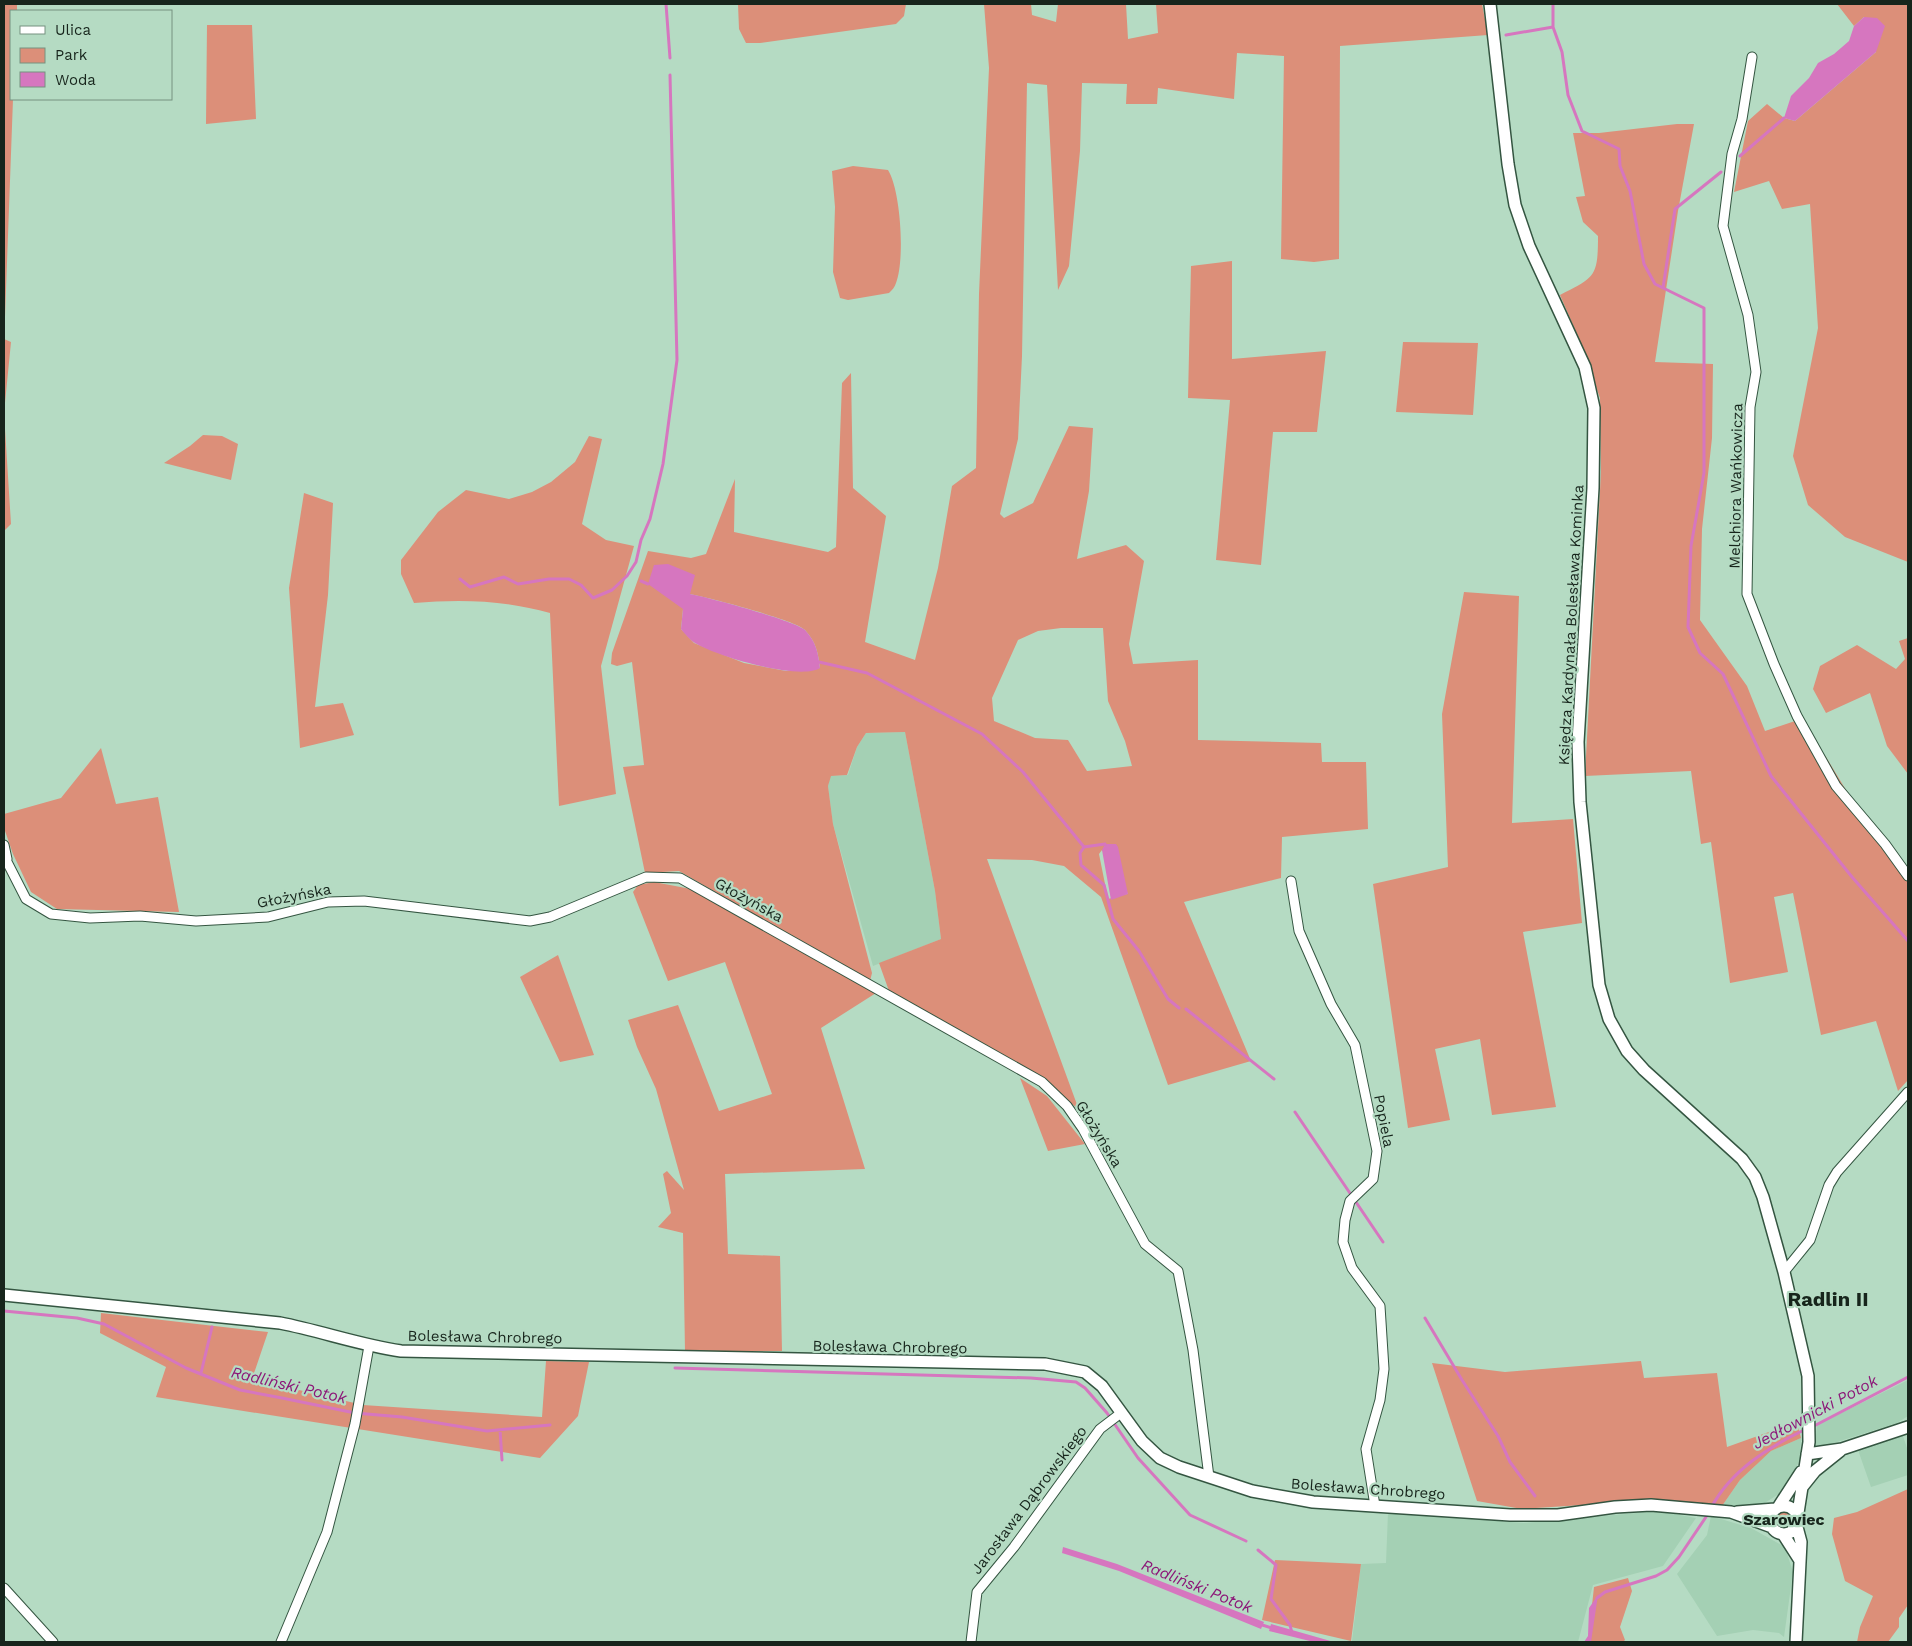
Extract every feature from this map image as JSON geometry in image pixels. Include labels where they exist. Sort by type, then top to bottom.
[{"type":"street","name":"Księdza Kardynała Bolesława Kominka","points":[[1490,4],[1508,164],[1516,206],[1529,246],[1585,367],[1594,408],[1593,488],[1578,742],[1580,802],[1599,984],[1609,1018],[1628,1051],[1644,1070],[1742,1159],[1755,1178],[1771,1222],[1808,1376],[1809,1442],[1798,1513]]},
{"type":"street","name":"Melchiora Wańkowicza","points":[[1752,57],[1742,119],[1732,154],[1723,226],[1748,315],[1756,372],[1750,407],[1747,594],[1774,664],[1797,716],[1836,786],[1885,844],[1908,876]]},
{"type":"street","name":"Głożyńska","points":[[4,846],[5,857],[26,899],[51,914],[90,918],[140,916],[196,921],[268,917],[328,902],[364,901],[530,921],[550,917],[608,891],[646,878],[680,878],[1042,1082],[1067,1106],[1083,1129],[1145,1244],[1178,1271],[1193,1350],[1209,1477]]},
{"type":"street","name":"Popiela","points":[[1291,881],[1299,931],[1331,1004],[1355,1045],[1377,1151],[1372,1179],[1354,1198],[1344,1235],[1346,1255],[1352,1268],[1380,1306],[1384,1369],[1380,1400],[1366,1449],[1375,1506]]},
{"type":"street","points":[[1784,1272],[1810,1240],[1829,1185],[1837,1172],[1908,1092]]},
{"type":"street","name":"Bolesława Chrobrego","points":[[4,1295],[280,1323],[369,1346],[401,1350],[515,1354],[1044,1364],[1085,1372],[1102,1386],[1114,1418],[1160,1458],[1252,1491],[1288,1499],[1510,1515],[1558,1515],[1615,1507],[1651,1505],[1726,1511],[1777,1507]]},
{"type":"street","points":[[282,1642],[327,1532],[355,1424],[369,1346]]},
{"type":"street","name":"Jarosława Dąbrowskiego","points":[[970,1642],[977,1592],[1014,1547],[1100,1429],[1114,1418]]},
{"type":"street","points":[[1807,1454],[1842,1450],[1908,1427]]},
{"type":"street","points":[[1802,1487],[1815,1471],[1842,1450]]},
{"type":"street","name":"Księdza Kardynała Bolesława Kominka","points":[[1777,1507],[1805,1466]]},
{"type":"street","points":[[1796,1642],[1800,1542],[1797,1527],[1798,1513],[1792,1507],[1777,1507],[1770,1516],[1772,1527],[1783,1534],[1799,1560]]},
{"type":"street","name":"Bolesława Chrobrego","points":[[1726,1511],[1772,1527]]},
{"type":"street","points":[[1783,1534],[1791,1532],[1797,1527]]},
{"type":"street","points":[[4,1588],[53,1642]]},
{"type":"shaded area","points":[[905,732],[935,891],[941,939],[873,966],[833,824],[828,786],[830,776],[848,775],[857,747],[866,733]]},
{"type":"shaded area","points":[[1908,1380],[1908,1416],[1897,1423],[1821,1447],[1815,1445],[1817,1425]]},
{"type":"shaded area","points":[[1902,1433],[1908,1451],[1908,1475],[1871,1487],[1858,1450]]},
{"type":"shaded area","points":[[1801,1438],[1800,1458],[1794,1474],[1782,1492],[1763,1504],[1722,1506],[1740,1480],[1771,1451]]},
{"type":"shaded area","points":[[1659,1511],[1696,1518],[1663,1566],[1593,1585],[1578,1642],[1352,1641],[1361,1564],[1386,1563],[1388,1513],[1524,1523]]},
{"type":"shaded area","points":[[1711,1516],[1751,1528],[1785,1547],[1793,1572],[1784,1637],[1779,1633],[1753,1630],[1717,1636],[1677,1574],[1707,1535]]},
{"type":"green space","points":[[4,4],[17,4],[17,10],[10,10],[10,100],[13,100],[5,317]]},
{"type":"green space","points":[[738,4],[906,4],[904,16],[896,24],[760,43],[746,43],[739,29]]},
{"type":"green space","points":[[984,4],[1031,4],[1032,15],[1056,22],[1058,4],[1126,4],[1128,39],[1158,33],[1156,4],[1482,4],[1488,35],[1340,46],[1339,259],[1314,262],[1281,259],[1284,56],[1237,53],[1234,99],[1158,88],[1157,104],[1126,104],[1127,84],[1082,83],[1080,151],[1069,266],[1058,290],[1047,85],[1027,83],[1022,356],[1018,439],[1000,514],[1004,518],[1033,503],[1069,426],[1093,428],[1089,491],[1077,559],[1126,545],[1144,561],[1129,644],[1133,664],[1198,660],[1198,740],[1321,743],[1322,762],[1366,762],[1368,829],[1282,837],[1281,878],[1184,902],[1251,1061],[1168,1085],[1101,897],[1064,866],[1032,860],[987,859],[1079,1110],[1039,1075],[889,991],[879,963],[941,939],[935,891],[905,732],[866,733],[857,747],[847,775],[831,776],[828,786],[833,824],[872,973],[870,981],[679,871],[645,873],[623,767],[644,765],[632,662],[617,666],[611,664],[612,653],[648,551],[691,558],[706,554],[735,479],[734,532],[828,552],[836,547],[842,383],[851,373],[853,488],[886,516],[865,642],[915,660],[938,568],[952,486],[976,468],[979,294],[989,68]],"holes":[[[690,594],[750,609],[798,626],[809,634],[814,643],[820,668],[786,671],[744,663],[694,643],[681,629],[683,609]],[[1061,628],[1103,628],[1108,701],[1125,741],[1132,766],[1087,771],[1068,740],[1035,738],[994,721],[992,698],[1018,640],[1038,631]],[[1102,850],[1128,894],[1108,899],[1099,854]]]},
{"type":"green space","points":[[1837,4],[1908,4],[1908,562],[1845,537],[1808,505],[1793,456],[1818,328],[1810,204],[1782,209],[1769,181],[1734,192],[1748,121],[1767,104],[1784,118],[1795,121],[1876,52],[1864,17],[1854,26]]},
{"type":"green space","points":[[207,25],[252,25],[256,119],[206,124]]},
{"type":"green space","points":[[1677,124],[1694,124],[1678,211],[1655,362],[1713,364],[1712,438],[1702,529],[1700,620],[1747,686],[1765,731],[1795,721],[1826,757],[1852,800],[1908,871],[1908,1080],[1898,1091],[1876,1021],[1821,1035],[1793,893],[1774,897],[1788,972],[1730,983],[1711,842],[1701,844],[1691,771],[1585,776],[1601,472],[1600,398],[1579,339],[1560,295],[1581,284],[1592,274],[1597,260],[1598,236],[1583,222],[1576,197],[1585,196],[1573,133],[1599,133]]},
{"type":"green space","points":[[853,166],[888,170],[899,209],[901,243],[899,272],[896,284],[889,293],[848,300],[840,298],[833,272],[835,207],[832,171]]},
{"type":"green space","points":[[1232,261],[1232,359],[1326,351],[1317,432],[1273,432],[1261,565],[1216,560],[1230,400],[1188,398],[1191,266]]},
{"type":"green space","points":[[4,339],[11,342],[4,413]]},
{"type":"green space","points":[[1403,342],[1478,343],[1473,415],[1396,412]]},
{"type":"green space","points":[[4,413],[11,524],[4,531]]},
{"type":"green space","points":[[203,435],[222,436],[238,444],[231,480],[164,463]]},
{"type":"green space","points":[[589,436],[602,439],[582,524],[606,540],[634,546],[601,666],[616,794],[559,806],[550,613],[499,603],[448,601],[414,603],[401,574],[401,560],[438,512],[466,490],[509,499],[532,492],[551,482],[575,462]]},
{"type":"green space","points":[[304,493],[333,503],[328,595],[315,707],[343,703],[354,735],[300,748],[289,588]]},
{"type":"green space","points":[[1464,592],[1519,596],[1512,823],[1573,819],[1582,923],[1523,932],[1556,1107],[1492,1115],[1480,1039],[1435,1049],[1450,1120],[1408,1128],[1373,884],[1448,867],[1442,714]]},
{"type":"green space","points":[[1908,638],[1908,774],[1887,746],[1870,693],[1826,713],[1813,689],[1820,666],[1857,645],[1896,669],[1905,659],[1899,641]]},
{"type":"green space","points":[[101,748],[116,804],[158,797],[179,912],[57,909],[31,892],[13,854],[4,828],[4,814],[61,798]]},
{"type":"green space","points":[[654,882],[691,889],[876,993],[821,1028],[865,1169],[725,1174],[728,1254],[780,1256],[782,1351],[685,1351],[683,1233],[658,1227],[671,1213],[663,1174],[667,1171],[684,1190],[656,1089],[637,1047],[628,1020],[678,1005],[719,1111],[772,1094],[725,962],[668,981],[633,892],[638,885]]},
{"type":"green space","points":[[558,955],[594,1055],[560,1062],[520,977]]},
{"type":"green space","points":[[1020,1078],[1047,1096],[1085,1144],[1048,1151]]},
{"type":"green space","points":[[101,1313],[268,1332],[252,1379],[363,1405],[542,1417],[546,1361],[589,1362],[578,1416],[540,1458],[156,1397],[166,1367],[100,1333]]},
{"type":"green space","points":[[1641,1361],[1644,1378],[1717,1373],[1727,1447],[1797,1422],[1801,1438],[1771,1451],[1740,1480],[1722,1506],[1661,1500],[1522,1509],[1477,1501],[1432,1363],[1505,1372]]},
{"type":"green space","points":[[1908,1489],[1908,1605],[1899,1618],[1899,1627],[1888,1642],[1857,1642],[1860,1627],[1873,1596],[1845,1581],[1832,1534],[1834,1518],[1857,1512]]},
{"type":"green space","points":[[1781,1511],[1787,1511],[1791,1518],[1787,1525],[1781,1525],[1777,1521],[1777,1515]]},
{"type":"green space","points":[[1275,1560],[1361,1564],[1351,1641],[1262,1620]]},
{"type":"green space","points":[[1628,1578],[1632,1591],[1620,1627],[1625,1640],[1623,1642],[1588,1642],[1594,1587]]},
{"type":"water","points":[[1864,17],[1877,18],[1885,26],[1876,52],[1795,121],[1784,118],[1791,96],[1809,78],[1818,63],[1834,54],[1849,41],[1854,26]]},
{"type":"water","points":[[668,564],[695,575],[690,594],[769,615],[805,630],[816,648],[820,668],[809,671],[777,669],[738,660],[693,642],[681,629],[683,609],[648,584],[654,565]]},
{"type":"water","points":[[1105,844],[1116,844],[1118,847],[1128,894],[1111,900],[1102,850]]},
{"type":"water","points":[[1063,1547],[1117,1564],[1264,1622],[1261,1629],[1119,1571],[1062,1553]]},
{"type":"water","points":[[1598,1595],[1591,1642],[1584,1642],[1588,1636],[1589,1608]]},
{"type":"water","points":[[1271,1624],[1334,1642],[1314,1642],[1269,1631]]},
{"type":"waterway","points":[[666,4],[670,58]]},
{"type":"waterway","points":[[1553,4],[1553,27],[1562,52],[1568,95],[1582,131],[1619,149],[1620,166],[1630,191],[1644,264],[1655,284],[1704,308],[1704,473],[1691,546],[1688,627],[1700,653],[1723,674],[1771,776],[1852,877],[1908,941]]},
{"type":"waterway","points":[[1506,35],[1553,27]]},
{"type":"waterway","points":[[460,579],[470,587],[504,577],[518,584],[549,579],[569,579],[581,585],[593,598],[612,590],[627,576],[636,562],[641,540],[650,519],[663,464],[677,360],[670,75]]},
{"type":"waterway","points":[[1740,156],[1784,118]]},
{"type":"waterway","points":[[1663,288],[1675,209],[1721,172]]},
{"type":"waterway","points":[[641,581],[648,584]]},
{"type":"waterway","points":[[819,662],[867,673],[982,734],[1023,772],[1084,847],[1080,853],[1081,865],[1104,885],[1113,919],[1139,951],[1168,999],[1179,1008]]},
{"type":"waterway","points":[[1084,847],[1105,844]]},
{"type":"waterway","points":[[1186,1009],[1274,1079]]},
{"type":"waterway","points":[[1295,1112],[1383,1242]]},
{"type":"waterway","name":"Radliński Potok","points":[[4,1311],[77,1318],[104,1324],[186,1368],[240,1390],[355,1413],[402,1417],[487,1431],[550,1425]]},
{"type":"waterway","points":[[1425,1318],[1498,1436],[1510,1462],[1535,1496]]},
{"type":"waterway","points":[[201,1373],[212,1327]]},
{"type":"waterway","points":[[675,1368],[1031,1378],[1076,1382],[1085,1388],[1107,1413],[1138,1458],[1190,1515],[1246,1541]]},
{"type":"waterway","name":"Jedłownicki Potok","points":[[1812,1427],[1908,1377]]},
{"type":"waterway","name":"Jedłownicki Potok","points":[[1711,1508],[1729,1482],[1752,1461],[1806,1429]]},
{"type":"waterway","points":[[500,1430],[502,1460]]},
{"type":"waterway","name":"Jedłownicki Potok","points":[[1597,1598],[1605,1592],[1656,1576],[1667,1570],[1679,1557],[1708,1514]]},
{"type":"waterway","points":[[1258,1550],[1276,1565],[1271,1599],[1290,1625],[1292,1633]]},
{"type":"waterway","name":"Radliński Potok","points":[[1259,1624],[1272,1628]]},
{"type":"district","name":"Radlin II","points":[[1828,1299]]},
{"type":"district","name":"Szarowiec","points":[[1784,1519]]}]
